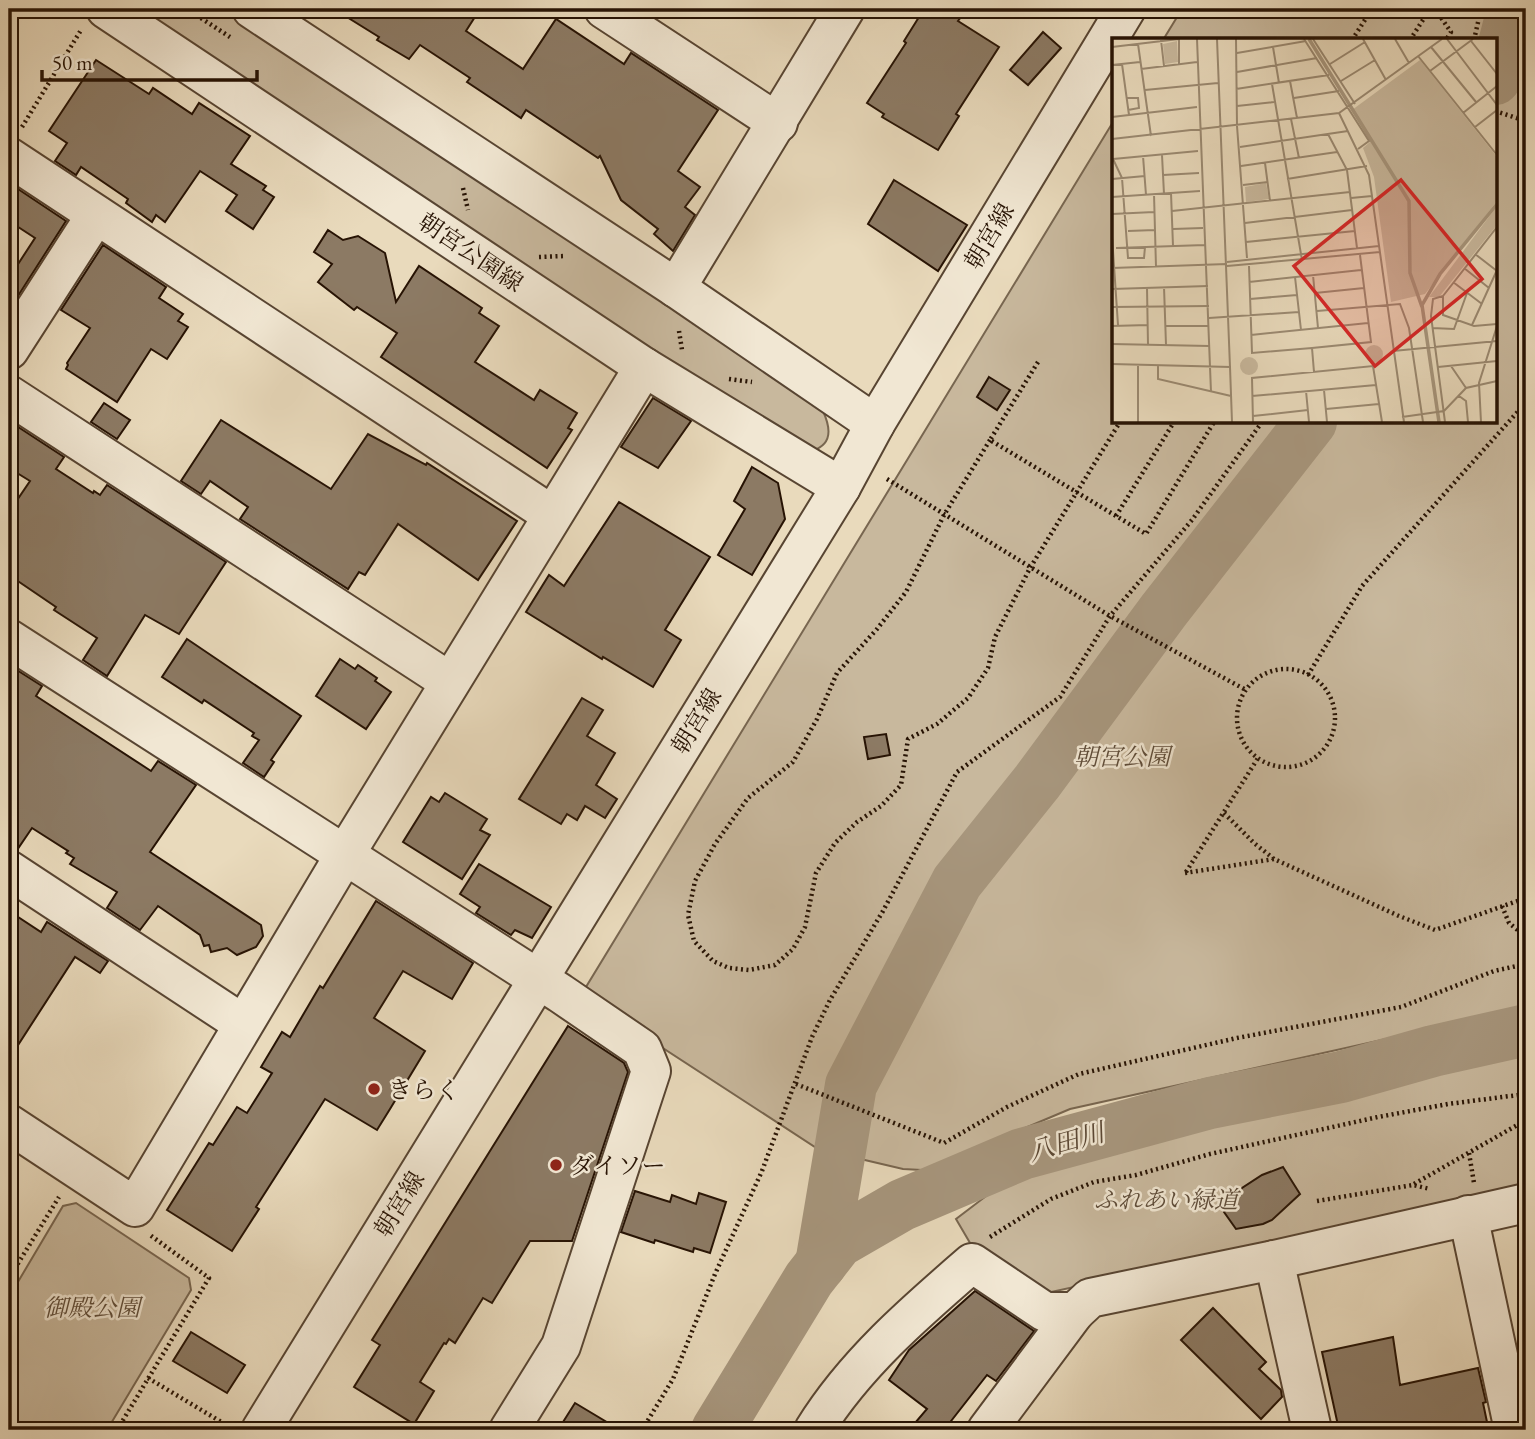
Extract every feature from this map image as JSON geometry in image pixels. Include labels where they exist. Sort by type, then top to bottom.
[{"type":"street","points":[[253,9],[876,424]]},
{"type":"street","points":[[604,9],[778,123]]},
{"type":"street","points":[[676,289],[845,9]]},
{"type":"street","name":"朝宮線","points":[[245,1428],[538,979],[841,487],[876,424],[1126,9]]},
{"type":"street","name":"朝宮公園線","points":[[97,15],[644,367],[841,487]]},
{"type":"street","points":[[12,147],[96,215],[552,515]]},
{"type":"street","points":[[9,350],[96,215]]},
{"type":"street","points":[[9,1124],[135,1207],[344,856],[644,367]]},
{"type":"street","points":[[9,395],[450,682]]},
{"type":"street","points":[[9,639],[538,979],[642,1049],[651,1071],[561,1346],[509,1430]]},
{"type":"street","points":[[9,870],[243,1024]]},
{"type":"street","points":[[1471,1203],[1514,1430]]},
{"type":"street","points":[[987,1430],[1075,1312],[1090,1298],[1274,1260],[1471,1203],[1526,1203]]},
{"type":"street","points":[[1274,1260],[1312,1430]]},
{"type":"street","points":[[814,1430],[831,1403],[906,1320],[972,1264],[1045,1312],[1075,1312]]},
{"type":"path","points":[[1353,38],[1372,9]]},
{"type":"path","points":[[1411,38],[1432,9],[1451,32],[1447,38]]},
{"type":"path","points":[[1474,38],[1481,9]]},
{"type":"path","points":[[12,147],[97,15]]},
{"type":"path","points":[[1496,111],[1526,121]]},
{"type":"path","points":[[1308,675],[1362,586],[1521,408],[1526,324]]},
{"type":"path","points":[[1038,362],[944,515],[906,592],[837,673],[817,719],[793,762],[748,797],[715,844],[695,881],[688,915],[694,942],[713,961],[729,968],[749,971],[775,965],[793,949],[805,927],[816,873],[822,863],[835,843],[857,822],[881,806],[901,785],[908,739],[937,724],[968,698],[988,668],[995,637],[1030,568],[1119,424]]},
{"type":"path","points":[[1116,516],[1173,424]]},
{"type":"path","points":[[990,440],[1146,534],[1213,424]]},
{"type":"path","points":[[642,1430],[673,1379],[715,1274],[762,1171],[812,1037],[957,772],[1060,697],[1111,616],[1192,520],[1261,424]]},
{"type":"path","points":[[887,479],[1111,616],[1246,690]]},
{"type":"path","points":[[1281,669],[1308,675],[1319,682],[1333,705],[1335,719],[1328,744],[1309,762],[1283,767],[1270,765],[1248,750],[1237,727],[1239,701],[1255,680],[1268,673],[1281,669]]},
{"type":"path","points":[[1258,758],[1185,873],[1274,859]]},
{"type":"path","points":[[1224,813],[1274,859],[1436,930],[1526,898]]},
{"type":"path","points":[[1502,906],[1508,923],[1526,937]]},
{"type":"path","points":[[796,1084],[944,1143],[1007,1107],[1079,1074],[1237,1038],[1401,1007],[1494,971],[1526,964]]},
{"type":"path","points":[[987,1239],[1051,1199],[1094,1182],[1136,1175],[1210,1154],[1378,1118],[1448,1104],[1526,1094]]},
{"type":"path","points":[[1413,1185],[1526,1120]]},
{"type":"path","points":[[1469,1153],[1471,1203]]},
{"type":"path","points":[[9,1278],[63,1190]]},
{"type":"path","points":[[117,1430],[209,1278],[140,1228]]},
{"type":"path","points":[[148,1378],[245,1428]]},
{"type":"green space","points":[[130,9],[229,9],[653,285],[823,411],[829,433],[825,443],[804,453]]},
{"type":"green space","name":"朝宮公園","points":[[1182,9],[1526,9],[1526,1008],[1070,1109],[1018,1131],[941,1171],[903,1169],[818,1149],[589,1000],[586,987],[1112,124],[1112,424],[1496,424],[1496,38],[1164,38]]},
{"type":"green space","name":"ふれあい緑道","points":[[1526,1053],[1526,1189],[1042,1294],[973,1248],[956,1219],[994,1190],[1056,1161],[1122,1141],[1326,1100]]},
{"type":"green space","name":"御殿公園","points":[[76,1203],[189,1278],[191,1290],[107,1430],[23,1430],[9,1421],[9,1297],[63,1206]]},
{"type":"building","points":[[334,9],[480,9],[466,31],[523,69],[556,19],[624,64],[631,53],[718,110],[678,171],[700,187],[685,207],[695,215],[673,251],[654,234],[658,229],[621,200],[600,156],[598,158],[526,110],[521,118],[467,82],[470,78],[420,45],[409,59]]},
{"type":"building","points":[[924,9],[967,9],[958,21],[999,47],[956,114],[959,116],[938,150],[882,117],[884,114],[867,103],[906,43],[904,41]]},
{"type":"building","points":[[1043,32],[1061,48],[1028,85],[1010,70]]},
{"type":"building","points":[[96,60],[149,94],[153,88],[192,114],[199,103],[250,136],[231,164],[266,186],[263,190],[274,197],[253,229],[226,211],[237,195],[200,171],[165,222],[156,215],[152,222],[126,203],[128,199],[81,167],[76,175],[55,161],[67,143],[49,131]]},
{"type":"building","points":[[894,180],[967,225],[938,271],[868,224]]},
{"type":"building","points":[[9,183],[66,221],[9,310],[9,278],[35,238],[9,221]]},
{"type":"building","points":[[328,230],[343,240],[358,236],[385,253],[396,302],[419,266],[482,308],[479,313],[499,326],[475,362],[534,400],[540,390],[577,413],[568,428],[572,430],[547,468],[381,357],[397,333],[357,307],[354,310],[318,282],[332,264],[314,252]]},
{"type":"building","points":[[103,245],[166,287],[159,298],[183,314],[178,321],[188,327],[167,359],[151,349],[117,402],[66,369],[67,363],[90,328],[61,310]]},
{"type":"building","points":[[989,377],[1010,390],[997,410],[977,397]]},
{"type":"building","points":[[653,398],[691,421],[658,468],[621,447]]},
{"type":"building","points":[[104,403],[130,420],[117,439],[91,422]]},
{"type":"building","points":[[221,420],[331,489],[368,434],[426,465],[427,463],[517,521],[478,580],[398,524],[365,575],[359,572],[348,589],[240,519],[248,507],[210,481],[201,494],[181,481]]},
{"type":"building","points":[[9,421],[64,457],[56,469],[93,493],[94,491],[100,495],[107,485],[226,562],[179,634],[145,615],[107,676],[83,660],[97,638],[54,610],[56,607],[9,575],[9,512],[30,481],[9,468]]},
{"type":"building","points":[[752,467],[778,483],[785,519],[752,575],[718,555],[745,509],[734,501]]},
{"type":"building","points":[[619,502],[710,557],[665,630],[681,640],[653,687],[526,612],[549,575],[564,586]]},
{"type":"building","points":[[187,639],[301,716],[271,760],[274,762],[264,777],[243,763],[259,740],[252,736],[254,733],[204,700],[202,703],[162,677]]},
{"type":"building","points":[[340,659],[355,669],[358,665],[391,692],[366,729],[316,696]]},
{"type":"building","points":[[9,665],[42,686],[36,696],[151,771],[158,761],[196,785],[150,852],[261,925],[263,936],[256,947],[237,955],[227,948],[211,952],[209,945],[204,946],[200,935],[158,906],[140,930],[107,908],[117,892],[70,864],[74,858],[66,853],[68,851],[32,828],[17,850],[9,848]]},
{"type":"building","points":[[582,698],[603,710],[587,736],[615,753],[596,785],[617,799],[605,818],[585,806],[577,820],[567,814],[561,824],[519,799]]},
{"type":"building","points":[[886,734],[890,755],[868,759],[864,737]]},
{"type":"building","points":[[445,793],[487,819],[480,830],[490,835],[462,879],[403,842],[431,797],[439,802]]},
{"type":"building","points":[[479,864],[551,907],[532,938],[515,930],[511,935],[476,913],[480,907],[460,894]]},
{"type":"building","points":[[376,901],[473,963],[452,999],[403,971],[374,1018],[425,1051],[390,1109],[377,1130],[325,1099],[256,1207],[259,1209],[232,1251],[167,1210],[209,1143],[213,1145],[237,1107],[247,1113],[272,1073],[261,1067],[282,1032],[290,1037]]},
{"type":"building","points":[[9,911],[41,932],[47,922],[108,961],[100,973],[75,957],[9,1059]]},
{"type":"building","points":[[568,1026],[624,1063],[628,1072],[572,1241],[530,1241],[492,1303],[483,1298],[455,1343],[449,1339],[444,1343],[420,1382],[434,1391],[414,1424],[354,1387],[380,1345],[372,1340]]},
{"type":"building","points":[[1283,1167],[1300,1194],[1272,1220],[1236,1229],[1224,1212],[1242,1188],[1262,1175]]},
{"type":"building","points":[[635,1191],[670,1202],[672,1195],[696,1204],[699,1193],[726,1202],[710,1253],[694,1248],[693,1252],[655,1240],[654,1243],[621,1232]]},
{"type":"building","points":[[975,1291],[1034,1331],[996,1381],[987,1375],[944,1430],[909,1430],[927,1409],[889,1380],[909,1350]]},
{"type":"building","points":[[1213,1308],[1266,1362],[1259,1369],[1281,1390],[1282,1397],[1261,1419],[1181,1340]]},
{"type":"building","points":[[191,1332],[245,1365],[227,1393],[173,1361]]},
{"type":"building","points":[[1393,1337],[1400,1385],[1478,1368],[1486,1402],[1483,1403],[1487,1422],[1449,1430],[1339,1430],[1322,1352]]},
{"type":"building","points":[[575,1403],[620,1430],[558,1430]]},
{"type":"waterway","points":[[1496,75],[1513,9]]},
{"type":"waterway","points":[[821,1264],[851,1085],[957,882],[1037,782],[1164,610],[1309,424]]},
{"type":"waterway","name":"八田川","points":[[717,1430],[809,1279],[838,1242],[902,1205],[1022,1154],[1210,1103],[1341,1077],[1433,1051],[1526,1030]]},
{"type":"place","name":"きらく","points":[[374,1089]]},
{"type":"place","name":"ダイソー","points":[[556,1165]]}]
